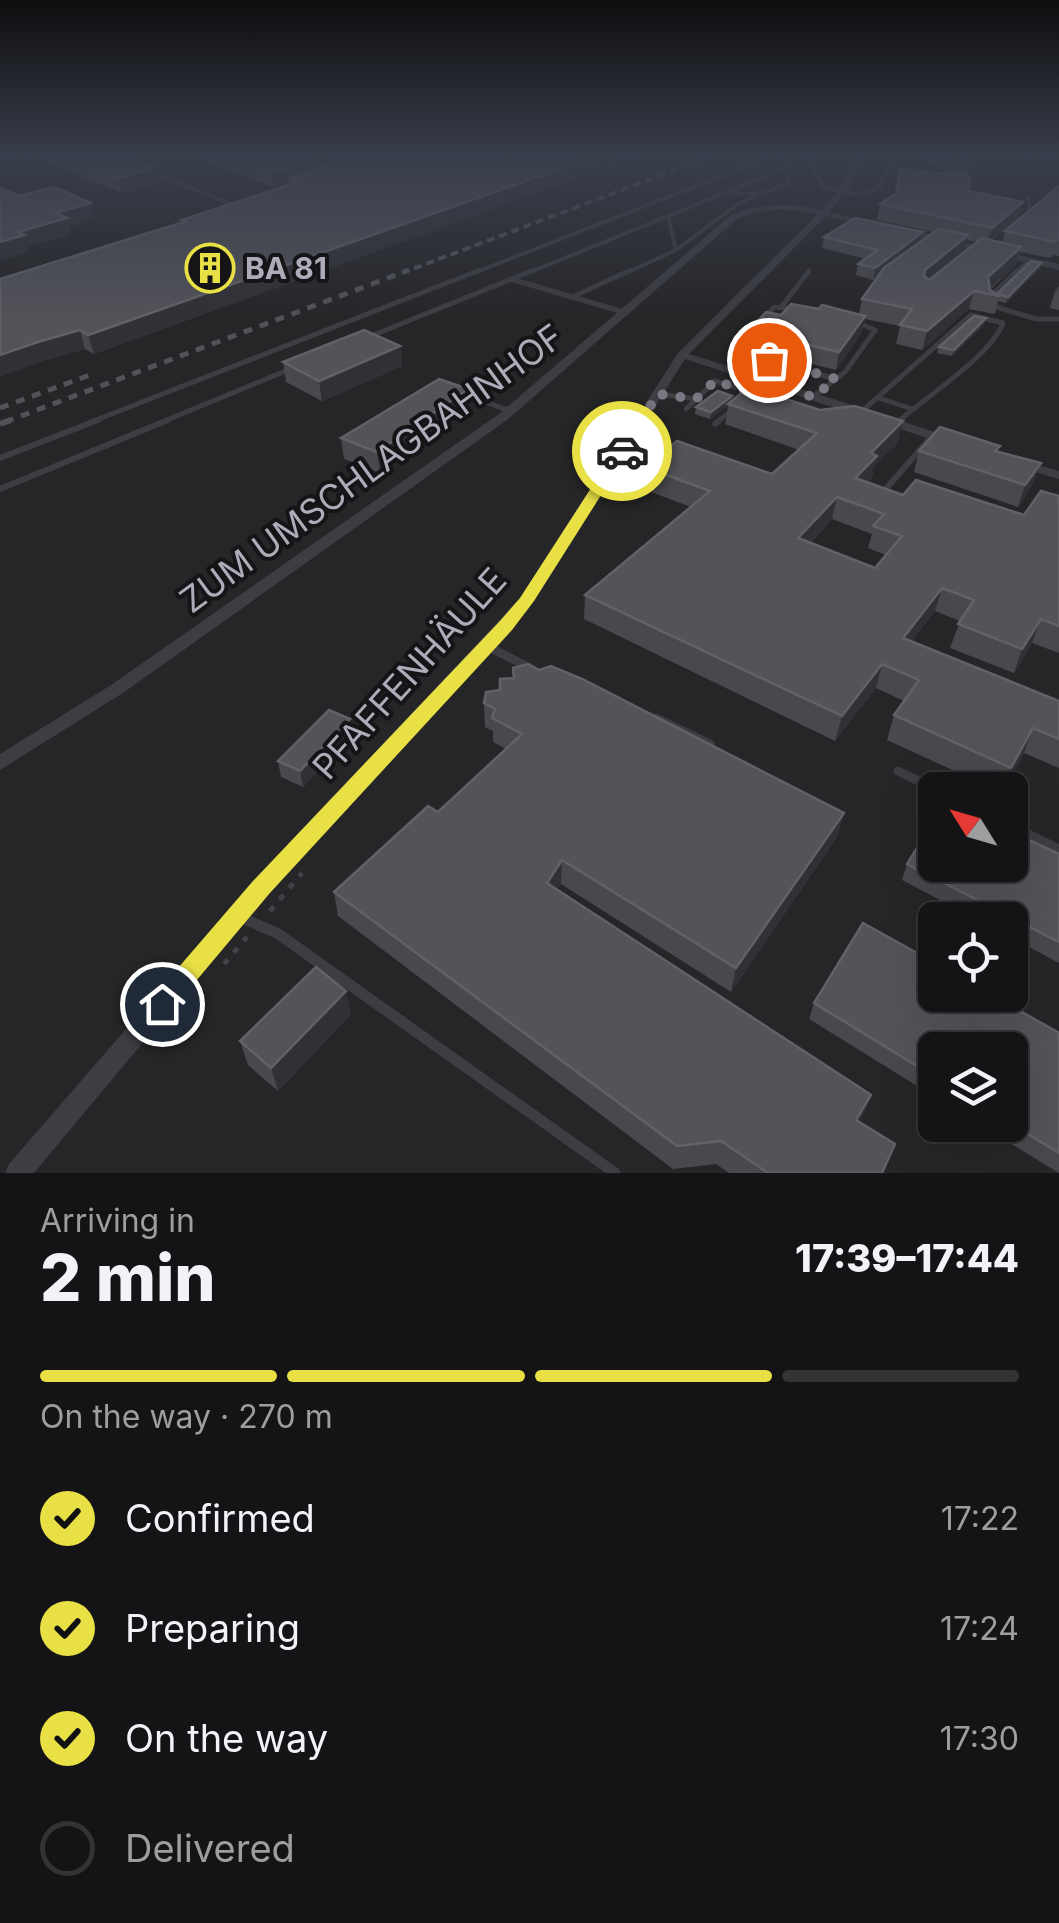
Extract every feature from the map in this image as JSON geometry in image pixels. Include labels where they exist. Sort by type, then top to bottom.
[{"type":"street","name":"ZUM UMSCHLAGBAHNHOF","points":[[0,763],[117,689],[510,410],[749,210]]},
{"type":"street","name":"ZUM UMSCHLAGBAHNHOF","points":[[801,210],[1059,267]]},
{"type":"street","name":"PFAFFENHÄULE","points":[[18,1173],[237,916],[526,601],[682,356],[827,210]]},
{"type":"street","points":[[682,356],[969,447]]},
{"type":"street","points":[[1005,458],[1059,475]]},
{"type":"lane","points":[[217,212],[223,210]]},
{"type":"lane","points":[[0,458],[636,210]]},
{"type":"lane","points":[[365,339],[683,210]]},
{"type":"lane","points":[[572,297],[676,250],[730,210]]},
{"type":"lane","points":[[1019,225],[1032,214],[1031,210]]},
{"type":"lane","points":[[668,216],[676,250]]},
{"type":"lane","points":[[1029,260],[989,298],[990,305],[1036,319],[1059,319]]},
{"type":"lane","points":[[782,306],[809,271]]},
{"type":"lane","points":[[511,279],[626,314]]},
{"type":"lane","points":[[800,310],[774,307],[736,351],[836,379]]},
{"type":"lane","points":[[860,412],[971,314],[1003,322],[1004,326],[949,384],[932,392],[896,424]]},
{"type":"lane","points":[[813,397],[836,379],[875,330],[849,320]]},
{"type":"lane","points":[[0,489],[310,361]]},
{"type":"lane","points":[[686,408],[715,381],[754,393]]},
{"type":"lane","points":[[715,424],[767,382]]},
{"type":"lane","points":[[449,389],[510,410]]},
{"type":"lane","points":[[658,394],[696,399]]},
{"type":"lane","points":[[878,398],[912,408]]},
{"type":"lane","points":[[883,492],[932,435]]},
{"type":"lane","points":[[631,438],[681,453]]},
{"type":"lane","points":[[487,646],[544,676]]},
{"type":"lane","points":[[646,716],[710,744]]},
{"type":"lane","points":[[898,771],[918,781]]},
{"type":"lane","points":[[1028,834],[1059,849]]},
{"type":"lane","points":[[237,916],[277,933],[614,1173]]},
{"type":"shaded area","points":[[0,210],[1059,210],[1059,1173],[0,1173]]},
{"type":"building","points":[[0,210],[67,210],[55,213],[67,218],[18,232],[25,235],[0,242]]},
{"type":"building","points":[[213,210],[444,210],[88,335],[80,330],[0,355],[0,279],[187,221],[182,220]]},
{"type":"building","points":[[907,210],[1014,210],[992,228]]},
{"type":"building","points":[[1031,210],[1059,210],[1059,239],[1055,242],[1005,231]]},
{"type":"building","points":[[855,218],[923,232],[875,268],[858,264],[878,250],[824,237]]},
{"type":"building","points":[[938,229],[968,235],[925,270],[924,276],[929,280],[982,238],[1021,247],[988,277],[990,290],[1000,296],[974,291],[927,331],[900,325],[912,309],[862,299],[884,268]]},
{"type":"building","points":[[1031,261],[1041,263],[1008,297],[997,294]]},
{"type":"building","points":[[791,304],[819,309],[822,305],[865,316],[839,352],[749,331],[766,312],[781,315]]},
{"type":"building","points":[[974,316],[986,318],[954,350],[939,347]]},
{"type":"building","points":[[364,330],[400,346],[319,381],[283,362]]},
{"type":"building","points":[[439,379],[468,389],[377,452],[341,438]]},
{"type":"building","points":[[749,387],[820,410],[855,406],[903,421],[871,453],[877,456],[855,478],[903,495],[916,480],[1024,515],[1041,491],[1059,496],[1059,626],[1041,619],[1022,649],[958,624],[974,600],[942,588],[903,638],[1059,701],[1059,739],[1033,728],[1011,768],[894,715],[919,680],[882,664],[842,716],[585,595],[710,491],[645,467],[677,441],[772,474],[817,433],[728,404]],"holes":[[[837,497],[884,514],[873,526],[902,536],[875,568],[798,538]]]},
{"type":"building","points":[[718,391],[732,396],[711,412],[696,407]]},
{"type":"building","points":[[940,427],[1000,446],[995,451],[1041,463],[1025,485],[919,451]]},
{"type":"building","points":[[528,664],[539,670],[551,666],[582,679],[844,813],[736,968],[562,860],[547,883],[871,1095],[856,1120],[895,1144],[882,1173],[768,1173],[721,1141],[677,1146],[334,892],[428,806],[438,812],[522,734],[492,718],[495,709],[484,703],[486,692],[500,690],[500,679],[514,678],[513,668]]},
{"type":"building","points":[[329,710],[350,719],[300,771],[278,761]]},
{"type":"building","points":[[1028,839],[1059,854],[1059,942],[1028,926],[1028,902],[981,902],[942,882],[1028,882]]},
{"type":"building","points":[[918,848],[918,870],[907,864]]},
{"type":"building","points":[[863,923],[918,954],[918,1012],[1022,1012],[1059,1033],[1059,1153],[1028,1134],[1028,1032],[918,1032],[918,1067],[814,1003]]},
{"type":"building","points":[[316,967],[346,991],[271,1068],[240,1041]]},
{"type":"railway","points":[[402,273],[570,210]]},
{"type":"railway","points":[[5,422],[409,270]]},
{"type":"railway","points":[[0,408],[90,375]]},
{"type":"railway","points":[[0,424],[11,420]]},
{"type":"way so far","points":[[622,451],[658,394],[696,399],[715,381],[754,393],[767,382],[813,397],[836,379],[769,360]]},
{"type":"place","name":"BA 81","points":[[210,268]]},
{"type":"route","points":[[162,1004],[261,887],[506,626],[622,451]]}]
